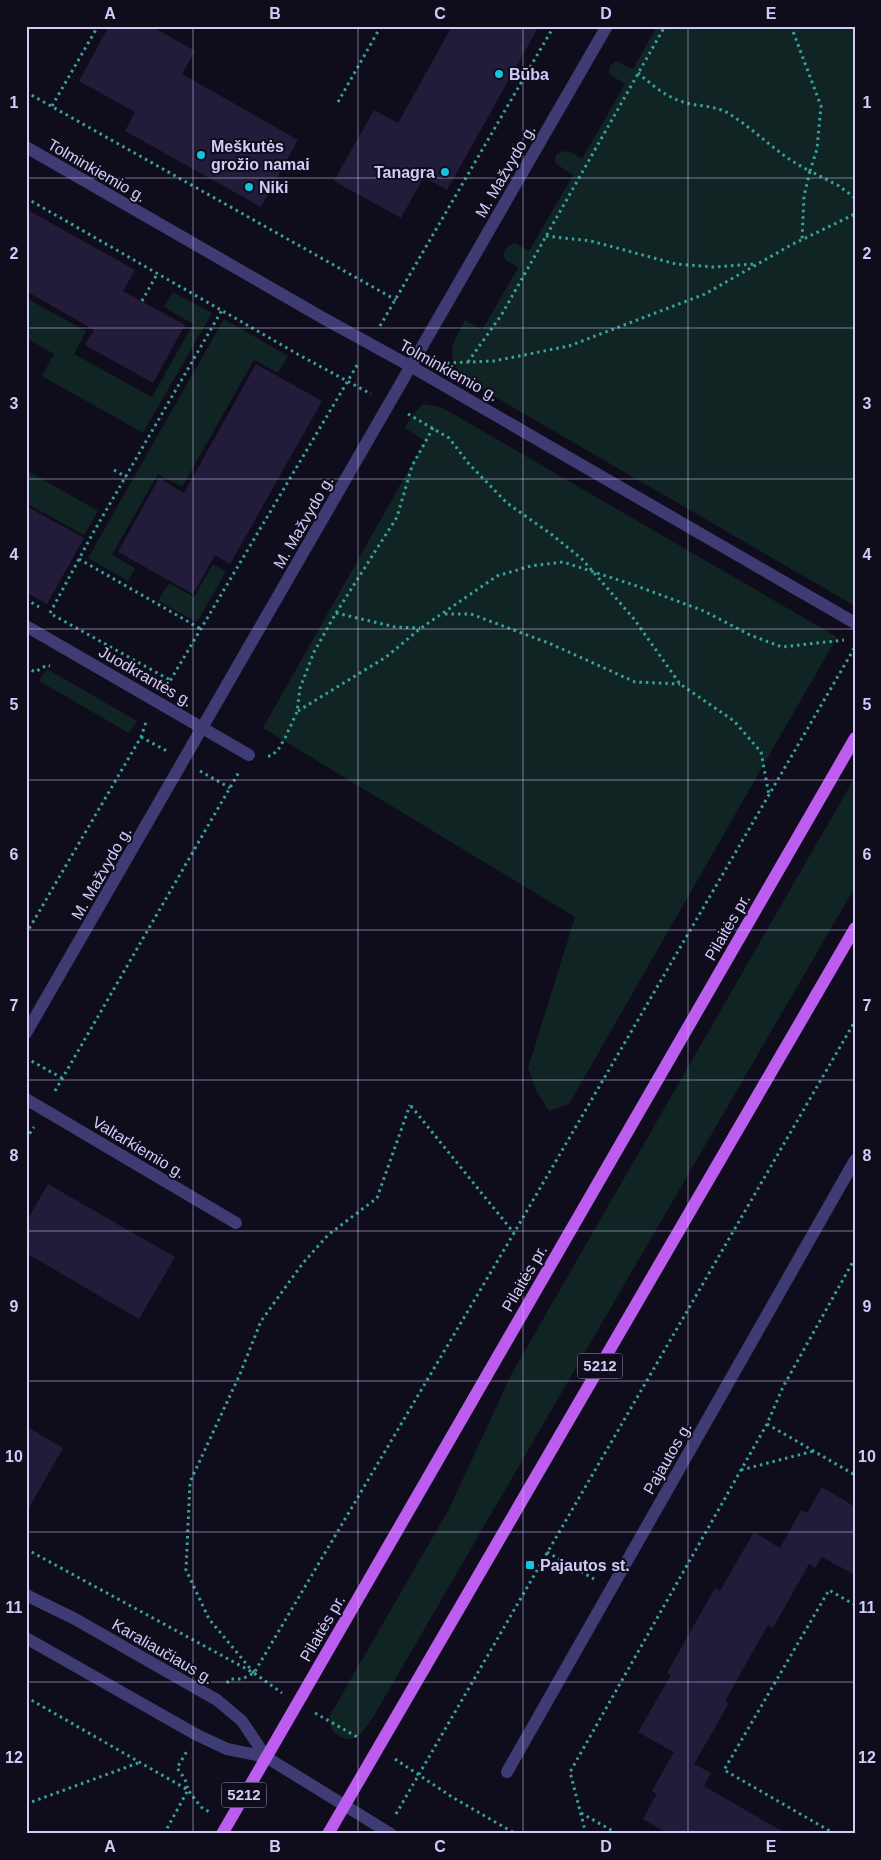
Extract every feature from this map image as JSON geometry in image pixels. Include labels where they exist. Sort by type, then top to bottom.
[{"type":"main road","name":"Pilaitės pr.","points":[[222,1834],[855,738]]},
{"type":"main road","name":"5212","points":[[328,1834],[855,928]]},
{"type":"street","name":"M. Mažvydo g.","points":[[26,1034],[607,26]]},
{"type":"street","name":"Tolminkiemio g.","points":[[26,147],[369,344],[412,366],[855,623]]},
{"type":"street","name":"Juodkrantės g.","points":[[26,626],[249,755]]},
{"type":"street","name":"Valtarkiemio g.","points":[[26,1099],[236,1223]]},
{"type":"street","name":"Pajautos g.","points":[[507,1772],[855,1160]]},
{"type":"street","name":"Karaliaučiaus g.","points":[[26,1595],[75,1620],[217,1700],[242,1721],[266,1757]]},
{"type":"street","name":"Karaliaučiaus g.","points":[[26,1638],[197,1735],[227,1749],[266,1757],[389,1832]]},
{"type":"path","points":[[52,106],[98,26]]},
{"type":"path","points":[[338,102],[381,26]]},
{"type":"path","points":[[26,934],[141,737],[145,722],[396,300],[554,26]]},
{"type":"path","points":[[467,362],[502,314],[664,26]]},
{"type":"path","points":[[791,26],[821,106],[817,149],[804,196],[802,240]]},
{"type":"path","points":[[638,74],[654,87],[683,102],[721,109],[731,114],[774,147],[839,186],[855,198]]},
{"type":"path","points":[[26,92],[396,300]]},
{"type":"path","points":[[26,198],[347,381]]},
{"type":"path","points":[[412,366],[494,362],[569,346],[706,294],[802,240],[855,214]]},
{"type":"path","points":[[546,236],[591,241],[676,264],[713,268],[759,264]]},
{"type":"path","points":[[142,301],[157,274]]},
{"type":"path","points":[[50,613],[222,310]]},
{"type":"path","points":[[407,414],[449,438],[469,464],[507,503],[582,559],[634,619],[680,684],[734,721],[761,752],[769,795]]},
{"type":"path","points":[[249,755],[271,756],[278,750],[297,712],[300,688],[314,652],[336,613],[397,516],[412,466],[433,428]]},
{"type":"path","points":[[114,470],[126,477]]},
{"type":"path","points":[[79,559],[201,629]]},
{"type":"path","points":[[297,712],[386,657],[421,628],[497,576],[531,566],[563,562],[594,572],[704,611],[750,635],[782,647],[847,640]]},
{"type":"path","points":[[26,600],[170,680]]},
{"type":"path","points":[[336,613],[395,627],[421,628]]},
{"type":"path","points":[[444,614],[471,614],[551,644],[635,682],[680,684]]},
{"type":"path","points":[[230,1679],[242,1679],[254,1673],[514,1233],[855,648]]},
{"type":"path","points":[[26,667],[34,672],[47,665],[55,670]]},
{"type":"path","points":[[26,1139],[230,788]]},
{"type":"path","points":[[389,1832],[418,1774],[855,1021]]},
{"type":"path","points":[[26,1058],[62,1078]]},
{"type":"path","points":[[254,1673],[209,1619],[186,1570],[190,1482],[236,1383],[262,1321],[302,1264],[328,1235],[377,1198],[410,1105],[514,1233]]},
{"type":"path","points":[[586,1834],[570,1772],[767,1424],[784,1387],[855,1258]]},
{"type":"path","points":[[767,1424],[855,1475]]},
{"type":"path","points":[[741,1470],[814,1451]]},
{"type":"path","points":[[26,1549],[254,1673],[297,1703],[377,1748],[452,1797],[516,1834]]},
{"type":"path","points":[[547,1552],[611,1589]]},
{"type":"path","points":[[835,1834],[724,1770],[829,1590],[855,1605]]},
{"type":"path","points":[[26,1697],[188,1790]]},
{"type":"path","points":[[26,1804],[139,1763]]},
{"type":"path","points":[[164,1834],[188,1790],[186,1780],[177,1768]]},
{"type":"path","points":[[581,1813],[618,1834]]},
{"type":"green space","points":[[657,26],[855,26],[855,606],[459,376],[455,367],[452,353],[454,342],[465,320],[482,330],[518,268],[505,259],[505,251],[515,243],[529,251],[573,175],[555,163],[556,155],[566,151],[582,159],[625,84],[609,74],[610,66],[616,61],[633,69]]},
{"type":"green space","points":[[173,292],[212,313],[143,433],[42,376],[54,354],[26,338],[26,298],[86,331],[74,354],[152,397],[193,324],[164,307]]},
{"type":"green space","points":[[224,319],[288,356],[278,373],[254,360],[182,487],[158,474],[112,555],[135,568],[128,581],[88,558]]},
{"type":"green space","points":[[423,404],[440,407],[455,415],[837,637],[569,1104],[549,1111],[537,1092],[528,1068],[575,917],[263,728],[425,441],[405,428],[412,416]]},
{"type":"green space","points":[[26,470],[98,511],[84,535],[26,503]]},
{"type":"green space","points":[[213,564],[226,572],[197,622],[158,601],[169,583],[194,597]]},
{"type":"green space","points":[[47,669],[137,721],[129,733],[39,681]]},
{"type":"green space","points":[[855,777],[855,887],[375,1714],[357,1736],[346,1739],[339,1736],[332,1730],[329,1717],[449,1509],[512,1373]]},
{"type":"building","points":[[109,26],[151,26],[195,51],[182,74],[298,140],[261,207],[125,131],[135,112],[79,81]]},
{"type":"building","points":[[452,26],[539,26],[447,190],[424,177],[401,218],[334,181],[374,110],[398,123]]},
{"type":"building","points":[[26,209],[135,270],[123,291],[185,325],[153,383],[85,345],[94,330],[26,291]]},
{"type":"building","points":[[256,364],[322,401],[230,564],[215,555],[193,594],[118,552],[159,478],[184,493]]},
{"type":"building","points":[[26,506],[84,538],[47,604],[26,592]]},
{"type":"building","points":[[48,1184],[175,1257],[139,1319],[26,1253],[26,1222]]},
{"type":"building","points":[[26,1426],[63,1448],[26,1513]]},
{"type":"building","points":[[822,1487],[855,1507],[855,1575],[822,1557],[815,1568],[809,1564],[773,1628],[768,1625],[725,1701],[729,1703],[694,1764],[711,1773],[704,1786],[787,1834],[669,1834],[643,1819],[657,1794],[652,1791],[674,1752],[638,1732],[671,1675],[667,1673],[715,1588],[720,1591],[754,1532],[780,1548],[801,1510],[807,1513]]},
{"type":"place","name":"Būba","points":[[499,74]]},
{"type":"place","name":"Meškutės grožio namai","points":[[201,155]]},
{"type":"place","name":"Tanagra","points":[[445,172]]},
{"type":"place","name":"Niki","points":[[249,187]]},
{"type":"place","name":"Pajautos st.","points":[[530,1565]]}]
